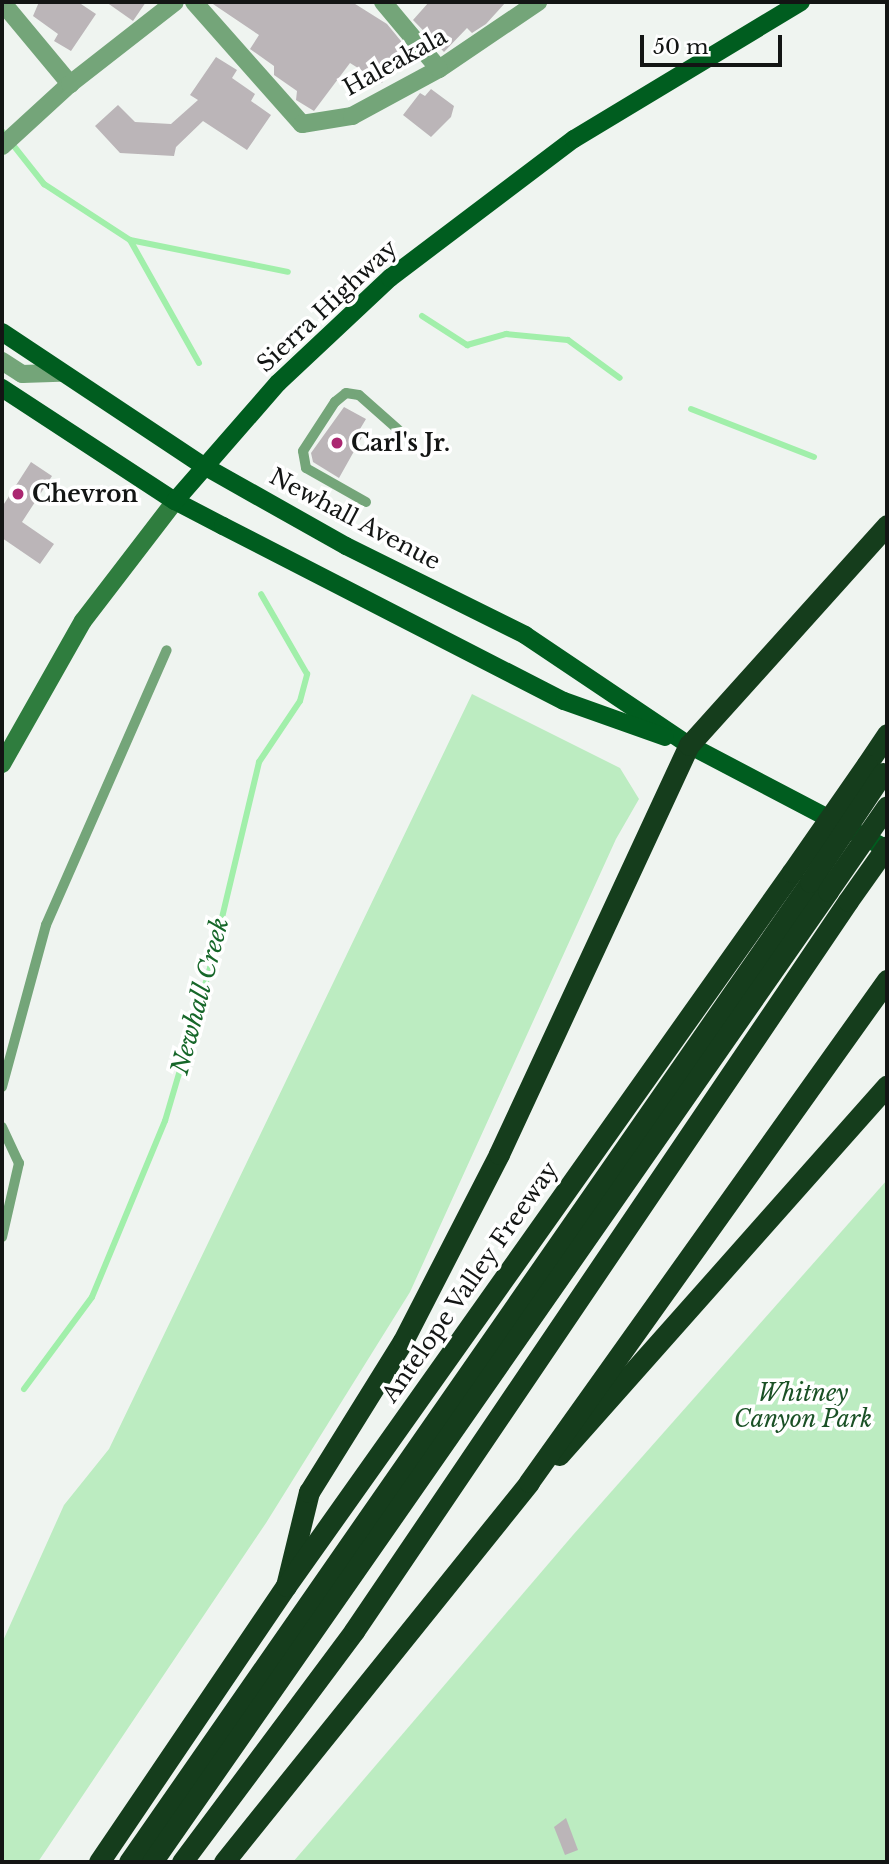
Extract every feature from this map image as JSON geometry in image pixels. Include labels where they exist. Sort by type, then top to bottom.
[{"type":"highway","points":[[286,1586],[309,1492],[403,1340],[499,1154],[689,745],[887,525]]},
{"type":"highway","name":"Antelope Valley Freeway","points":[[99,1862],[286,1586],[810,881],[879,768],[887,734]]},
{"type":"highway","points":[[129,1862],[810,881],[887,806]]},
{"type":"highway","points":[[182,1862],[354,1631],[887,847],[865,837]]},
{"type":"highway","points":[[152,1862],[810,881]]},
{"type":"highway","points":[[224,1862],[529,1482],[887,980]]},
{"type":"highway","points":[[529,1482],[581,1436],[887,1086]]},
{"type":"main road","name":"Sierra Highway","points":[[2,764],[83,621],[204,466],[325,337],[390,278],[516,178],[801,2]]},
{"type":"main road","name":"Newhall Avenue","points":[[2,332],[60,373],[204,466],[346,545],[525,635],[689,745],[865,837]]},
{"type":"main road","name":"Newhall Avenue","points":[[2,388],[175,501],[564,701],[689,745]]},
{"type":"street","points":[[2,2],[70,84]]},
{"type":"street","points":[[2,146],[70,84],[175,2]]},
{"type":"street","name":"Haleakala","points":[[194,2],[302,124],[352,116],[439,69],[538,2]]},
{"type":"street","points":[[383,2],[439,69]]},
{"type":"street","points":[[2,361],[22,374],[60,373]]},
{"type":"lane","points":[[366,502],[306,468],[303,451],[335,402],[346,393],[359,395],[402,433]]},
{"type":"lane","points":[[2,1087],[46,925],[167,650]]},
{"type":"lane","points":[[2,1127],[19,1163],[2,1237]]},
{"type":"green space","points":[[472,694],[620,768],[639,799],[616,839],[410,1292],[266,1523],[38,1862],[2,1862],[2,1643],[64,1505],[109,1449]]},
{"type":"green space","name":"Whitney Canyon Park","points":[[887,1180],[887,1862],[293,1862],[573,1535]]},
{"type":"building","points":[[39,2],[78,2],[96,14],[71,51],[54,41],[58,34],[33,16]]},
{"type":"building","points":[[106,2],[146,2],[133,21]]},
{"type":"building","points":[[210,2],[352,2],[387,24],[410,52],[399,69],[393,65],[382,83],[350,63],[314,111],[296,100],[297,91],[274,75],[274,66],[250,49],[259,35]]},
{"type":"building","points":[[429,2],[506,2],[486,24],[472,33],[467,28],[444,52],[413,20]]},
{"type":"building","points":[[216,57],[237,70],[232,78],[255,94],[251,101],[271,115],[247,150],[203,121],[176,147],[174,156],[120,153],[95,126],[118,105],[135,122],[171,124],[198,100],[190,95]]},
{"type":"building","points":[[431,89],[454,106],[451,117],[431,137],[403,115],[420,93],[425,96]]},
{"type":"building","name":"Carl's Jr.","points":[[344,407],[366,419],[357,434],[362,437],[339,478],[313,462],[311,453]]},
{"type":"building","points":[[31,462],[52,476],[22,522],[54,544],[40,564],[2,538],[2,507]]},
{"type":"building","points":[[566,1818],[578,1850],[565,1855],[554,1827]]},
{"type":"waterway","name":"Newhall Creek","points":[[2,131],[44,184],[130,240],[199,363]]},
{"type":"waterway","points":[[130,240],[288,272]]},
{"type":"waterway","points":[[422,316],[467,345],[506,334],[568,340],[620,378]]},
{"type":"waterway","points":[[691,409],[814,457]]},
{"type":"waterway","name":"Newhall Creek","points":[[24,1389],[92,1297],[165,1121],[210,968],[259,762],[300,701],[307,674],[261,594]]},
{"type":"place","name":"Carl's Jr.","points":[[337,443]]},
{"type":"place","name":"Chevron","points":[[18,494]]}]
